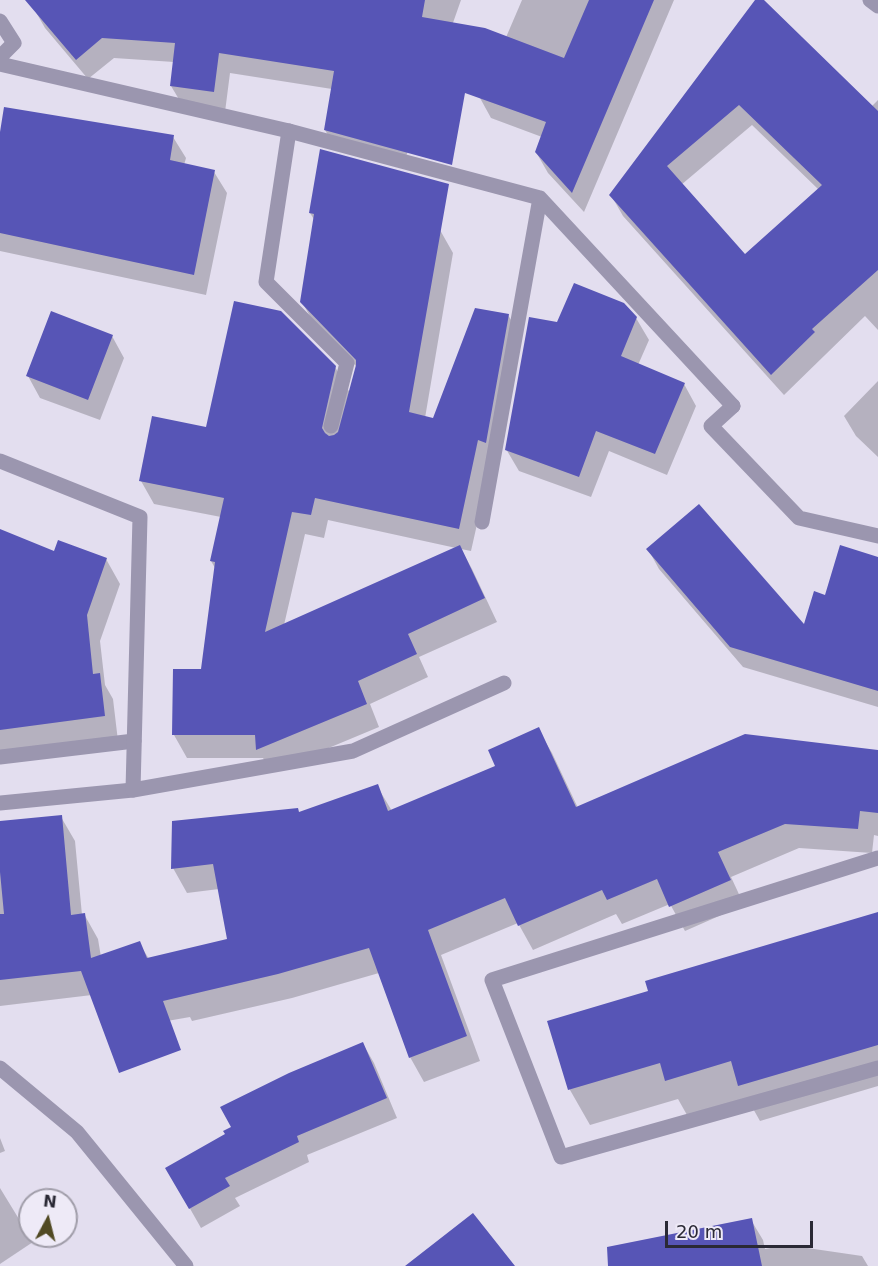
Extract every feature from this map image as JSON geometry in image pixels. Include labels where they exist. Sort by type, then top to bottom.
[{"type":"street","points":[[870,0],[878,6]]},
{"type":"street","points":[[0,21],[14,43],[0,57]]},
{"type":"street","points":[[0,64],[289,131],[540,198],[733,406],[711,426],[799,518],[878,536]]},
{"type":"street","points":[[289,131],[266,282],[347,363],[331,426]]},
{"type":"street","points":[[482,522],[540,198]]},
{"type":"street","points":[[0,461],[140,517],[133,790]]},
{"type":"street","points":[[0,803],[133,790],[353,752],[504,682]]},
{"type":"street","points":[[0,757],[134,741]]},
{"type":"street","points":[[878,858],[492,980],[561,1157],[878,1068]]},
{"type":"street","points":[[0,1068],[77,1132],[186,1266]]},
{"type":"building","points":[[25,0],[425,0],[422,17],[485,28],[564,58],[589,0],[654,0],[572,193],[535,152],[546,122],[465,93],[452,165],[324,130],[334,71],[219,53],[214,92],[170,86],[175,43],[102,38],[76,60]]},
{"type":"building","points":[[755,0],[764,0],[878,111],[878,270],[812,329],[815,332],[771,375],[609,195]],"holes":[[[739,105],[822,185],[745,254],[667,166]]]},
{"type":"building","points":[[4,107],[174,135],[170,160],[215,170],[194,275],[0,233],[0,132]]},
{"type":"building","points":[[320,149],[449,184],[409,412],[433,418],[475,308],[509,314],[486,443],[478,440],[459,529],[315,498],[311,515],[292,512],[265,632],[460,545],[485,598],[408,634],[417,654],[358,681],[367,704],[256,750],[255,735],[172,735],[173,669],[201,669],[215,562],[210,561],[224,498],[139,481],[152,416],[206,427],[234,301],[281,311],[336,366],[322,428],[329,436],[338,432],[356,360],[300,302],[314,214],[309,213]]},
{"type":"building","points":[[574,283],[624,303],[637,317],[621,356],[685,383],[655,454],[596,431],[579,477],[505,450],[529,317],[557,322]]},
{"type":"building","points":[[51,311],[113,335],[88,400],[26,376]]},
{"type":"building","points":[[699,504],[804,624],[814,591],[825,595],[840,545],[878,557],[878,691],[730,647],[646,549]]},
{"type":"building","points":[[0,529],[54,551],[58,540],[107,558],[87,615],[93,674],[100,673],[105,716],[0,730]]},
{"type":"building","points":[[539,727],[576,807],[745,734],[878,750],[878,813],[860,811],[858,829],[785,824],[718,852],[731,880],[669,907],[657,879],[607,900],[602,890],[518,926],[505,898],[428,930],[467,1036],[409,1058],[369,948],[278,974],[163,1001],[181,1050],[119,1073],[81,971],[0,980],[0,914],[4,914],[0,872],[0,821],[62,815],[71,915],[85,913],[91,958],[140,941],[147,958],[227,939],[213,864],[171,869],[172,821],[298,808],[299,812],[378,784],[388,811],[495,766],[488,750]]},
{"type":"building","points":[[878,912],[878,1045],[738,1086],[731,1061],[665,1081],[660,1063],[568,1090],[547,1021],[648,991],[645,981]]},
{"type":"building","points":[[363,1042],[387,1098],[297,1136],[299,1142],[225,1178],[230,1186],[189,1209],[165,1168],[225,1134],[223,1131],[231,1127],[220,1107],[289,1073]]},
{"type":"building","points":[[473,1213],[515,1266],[405,1266]]},
{"type":"building","points":[[752,1218],[762,1266],[608,1266],[607,1247]]}]
